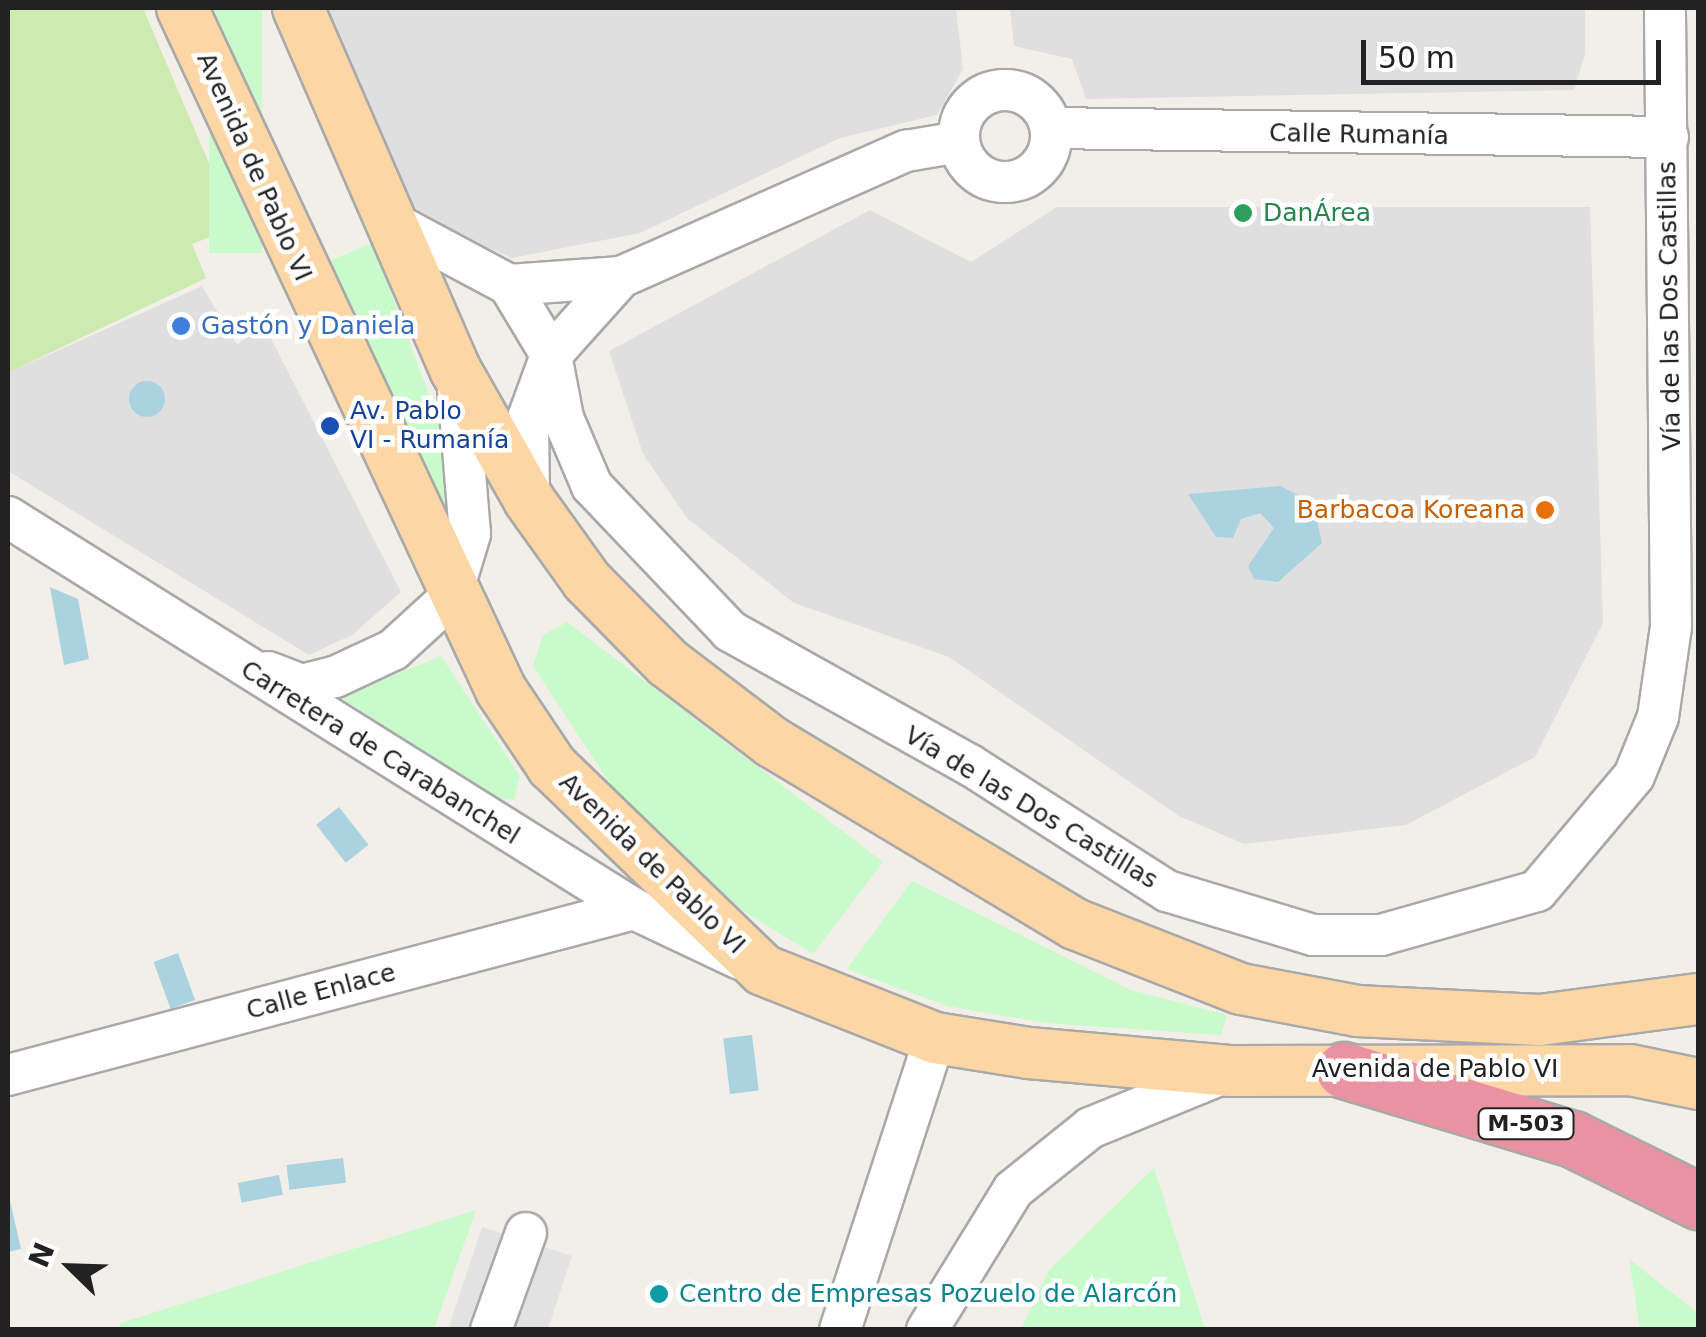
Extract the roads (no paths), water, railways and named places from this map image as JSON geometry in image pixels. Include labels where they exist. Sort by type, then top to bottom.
[{"type":"highway","name":"M-503","points":[[1344,1070],[1574,1138],[1698,1201]]},
{"type":"main road","name":"Avenida de Pablo VI","points":[[182,8],[451,597],[552,766],[763,970],[936,1038],[1229,1071],[1630,1070],[1698,1084]]},
{"type":"main road","name":"Avenida de Pablo VI","points":[[298,8],[454,369],[529,500],[587,580],[668,663],[923,839],[1075,924],[1241,988],[1357,1011],[1540,1020],[1698,998]]},
{"type":"street","name":"Vía de las Dos Castillas","points":[[509,285],[551,355],[563,418],[592,486],[730,631],[970,765],[1167,891],[1313,935],[1381,936],[1537,891],[1634,776],[1658,718],[1672,627],[1666,8]]},
{"type":"street","points":[[1006,89],[1035,100],[1051,128],[1047,157],[1012,182],[972,169],[959,142],[965,112],[1006,89]]},
{"type":"street","name":"Calle Rumanía","points":[[1051,128],[1668,137]]},
{"type":"street","points":[[393,223],[509,285],[622,277],[906,151],[959,142]]},
{"type":"street","points":[[529,500],[528,418],[551,355],[622,277]]},
{"type":"street","points":[[218,653],[302,686],[393,650],[451,597],[470,534],[454,369]]},
{"type":"street","name":"Carretera de Carabanchel","points":[[8,516],[218,653],[634,909],[763,970]]},
{"type":"street","name":"Calle Enlace","points":[[8,1074],[634,909]]},
{"type":"street","points":[[840,1330],[936,1038]]},
{"type":"street","points":[[927,1330],[1013,1190],[1090,1128],[1229,1071]]},
{"type":"street","points":[[491,1330],[526,1233]]},
{"type":"water","points":[[147,381],[160,386],[165,399],[160,412],[147,417],[134,412],[129,399],[134,386]]},
{"type":"water","points":[[1280,486],[1313,502],[1322,543],[1278,582],[1254,579],[1248,566],[1274,528],[1260,513],[1241,519],[1233,538],[1216,537],[1188,494]]},
{"type":"water","points":[[50,587],[78,599],[89,659],[64,665]]},
{"type":"water","points":[[339,807],[369,845],[346,863],[316,825]]},
{"type":"water","points":[[178,953],[195,1000],[171,1009],[154,962]]},
{"type":"water","points":[[752,1035],[759,1091],[730,1094],[723,1039]]},
{"type":"water","points":[[343,1158],[346,1183],[289,1190],[286,1165]]},
{"type":"water","points":[[279,1175],[283,1195],[242,1203],[238,1183]]},
{"type":"water","points":[[8,1192],[21,1249],[8,1252]]},
{"type":"place","name":"DanÁrea","points":[[1243,213]]},
{"type":"place","name":"Gastón y Daniela","points":[[181,326]]},
{"type":"place","name":"Av. Pablo VI - Rumanía","points":[[330,426]]},
{"type":"place","name":"Barbacoa Koreana","points":[[1545,510]]},
{"type":"place","name":"Centro de Empresas Pozuelo de Alarcón","points":[[659,1294]]}]
